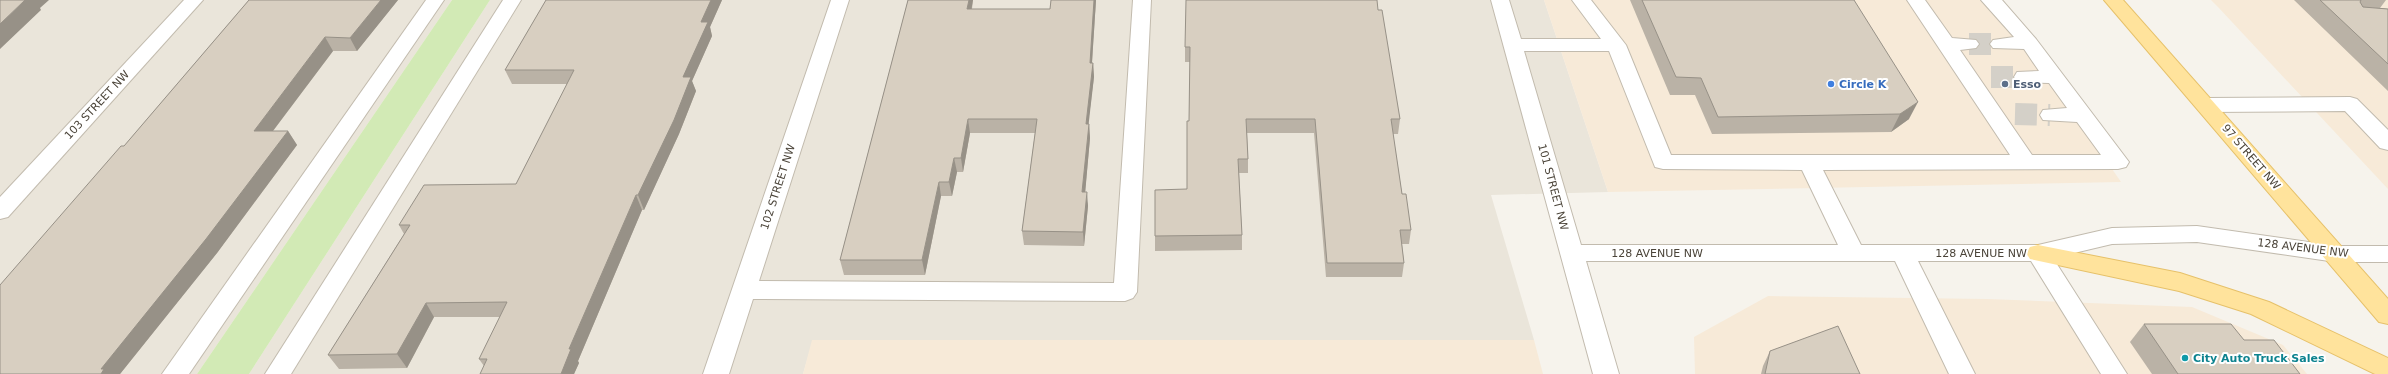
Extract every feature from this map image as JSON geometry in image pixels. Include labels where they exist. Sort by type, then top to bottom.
[{"type":"main road","name":"97 STREET NW","points":[[2113,0],[2207,105],[2388,315]]},
{"type":"main road","points":[[2038,252],[2187,284],[2281,317],[2388,369]]},
{"type":"street","name":"103 STREET NW","points":[[0,211],[194,0]]},
{"type":"street","points":[[175,374],[436,0]]},
{"type":"street","points":[[278,374],[512,0]]},
{"type":"street","name":"102 STREET NW","points":[[716,374],[840,0]]},
{"type":"street","points":[[744,290],[1125,292],[1142,0]]},
{"type":"street","name":"101 STREET NW","points":[[1500,0],[1606,374]]},
{"type":"street","points":[[1581,0],[1616,46],[1663,162],[1809,164],[2118,162],[2029,44],[2001,9],[1990,0]]},
{"type":"street","points":[[1916,0],[2026,162]]},
{"type":"street","points":[[1946,44],[1969,44]]},
{"type":"street","points":[[2000,44],[2029,44]]},
{"type":"street","points":[[1514,45],[1616,46]]},
{"type":"street","points":[[1969,78],[1991,77]]},
{"type":"street","points":[[2024,77],[2054,77]]},
{"type":"street","points":[[2207,105],[2350,104],[2388,143]]},
{"type":"street","points":[[1994,114],[2016,114]]},
{"type":"street","points":[[2050,115],[2082,115]]},
{"type":"street","points":[[1809,164],[1854,253]]},
{"type":"street","name":"128 AVENUE NW","points":[[1572,253],[2038,252],[2112,236],[2197,234],[2336,254],[2388,254]]},
{"type":"street","points":[[2038,252],[2114,374]]},
{"type":"street","points":[[1902,253],[1962,374]]},
{"type":"shaded area","points":[[0,0],[452,0],[197,374],[0,374]]},
{"type":"shaded area","points":[[490,0],[1544,0],[1608,192],[1491,195],[1534,340],[813,340],[803,374],[249,374]]},
{"type":"shaded area","points":[[1544,0],[1996,0],[2121,182],[1608,192]]},
{"type":"shaded area","points":[[2211,0],[2388,0],[2388,189],[2218,7]]},
{"type":"shaded area","points":[[1768,296],[1987,299],[2192,307],[2283,345],[2307,374],[1695,374],[1694,337]]},
{"type":"shaded area","points":[[812,340],[1534,340],[1543,374],[803,374]]},
{"type":"green space","points":[[452,0],[490,0],[249,374],[197,374]]},
{"type":"building","points":[[0,0],[25,0],[0,24]]},
{"type":"building","points":[[249,0],[381,0],[350,38],[325,37],[254,131],[288,131],[206,239],[101,369],[104,369],[101,374],[0,374],[0,285],[121,146],[124,146]]},
{"type":"building","points":[[546,0],[711,0],[701,22],[708,22],[683,77],[691,77],[674,120],[638,195],[636,195],[569,349],[571,349],[561,374],[480,374],[487,359],[479,359],[507,302],[426,303],[397,354],[328,355],[410,225],[399,225],[424,185],[516,184],[574,70],[505,70]]},
{"type":"building","points":[[908,0],[969,0],[967,9],[1050,9],[1051,0],[1094,0],[1090,63],[1093,63],[1086,124],[1089,124],[1082,192],[1087,192],[1083,232],[1022,231],[1037,119],[968,119],[961,158],[954,158],[949,182],[939,182],[922,260],[840,260]]},
{"type":"building","points":[[1186,0],[1377,0],[1378,10],[1382,10],[1400,119],[1391,119],[1402,194],[1406,194],[1411,230],[1400,230],[1404,263],[1327,263],[1315,119],[1246,119],[1248,159],[1238,159],[1242,235],[1155,236],[1155,190],[1187,189],[1187,121],[1189,121],[1190,47],[1185,47]]},
{"type":"building","points":[[1642,0],[1854,0],[1918,102],[1900,114],[1718,117],[1701,78],[1676,77]]},
{"type":"building","points":[[2320,0],[2361,0],[2360,2],[2363,7],[2388,9],[2388,64]]},
{"type":"building","points":[[2144,324],[2231,324],[2244,340],[2274,340],[2300,374],[2178,374]]},
{"type":"building","points":[[1838,326],[1860,374],[1765,374],[1770,351]]},
{"type":"tunnel","points":[[1969,44],[2000,44]]},
{"type":"tunnel","points":[[1991,77],[2024,77]]},
{"type":"tunnel","points":[[2015,114],[2050,115]]},
{"type":"place","name":"Circle K","points":[[1831,84]]},
{"type":"place","name":"Esso","points":[[2005,84]]},
{"type":"place","name":"City Auto Truck Sales","points":[[2185,358]]}]
